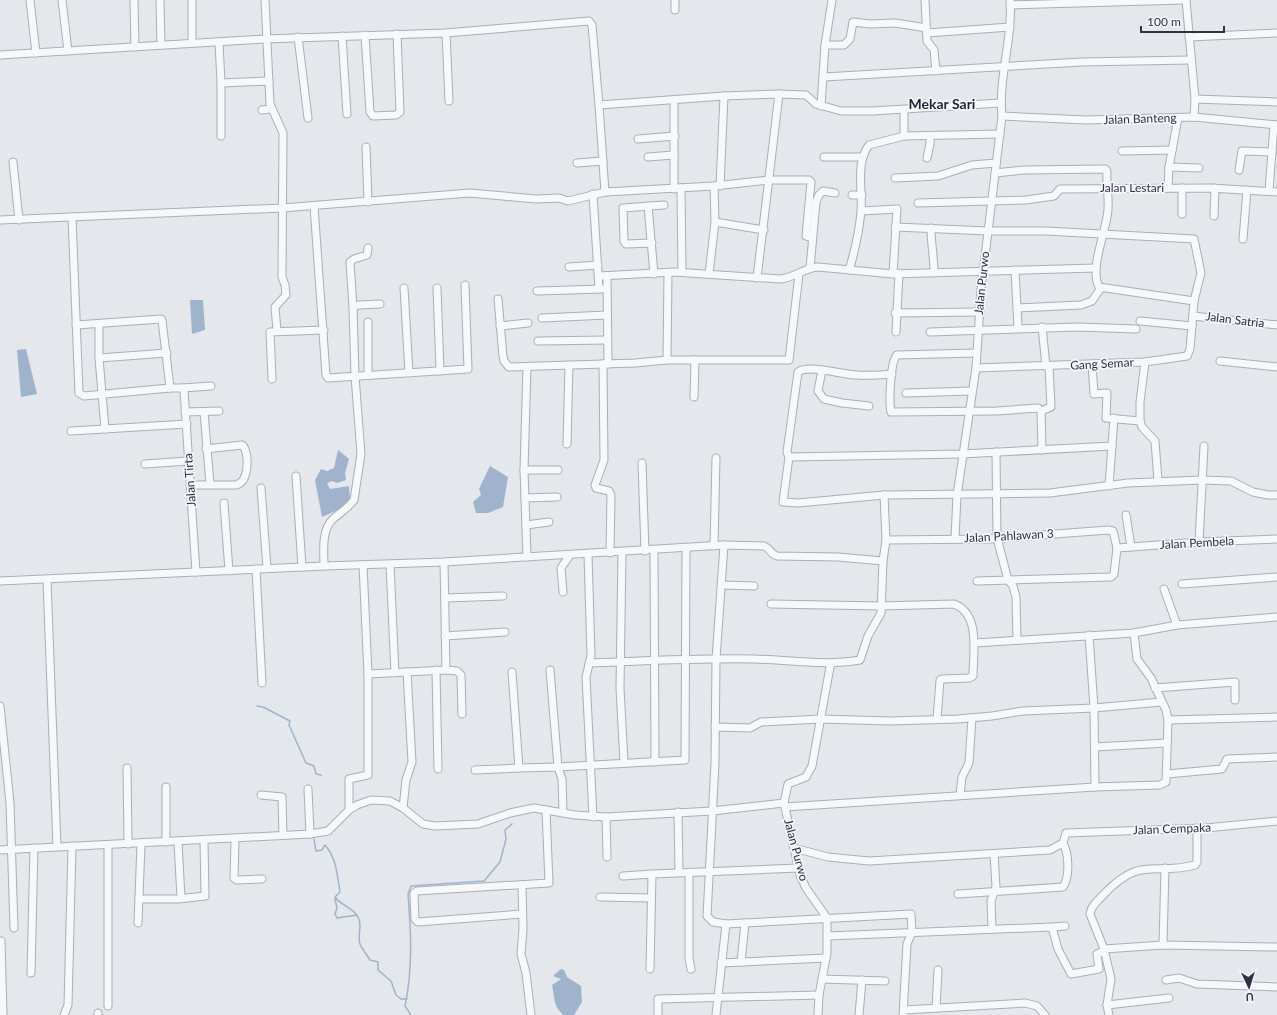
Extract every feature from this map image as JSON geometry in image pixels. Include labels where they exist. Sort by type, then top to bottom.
[{"type":"street","points":[[30,0],[36,53]]},
{"type":"street","points":[[62,0],[68,51]]},
{"type":"street","points":[[134,0],[135,46]]},
{"type":"street","points":[[160,0],[161,45]]},
{"type":"street","points":[[192,0],[192,43]]},
{"type":"street","points":[[265,0],[265,39],[270,109],[283,133],[282,277],[286,295],[275,307],[276,331]]},
{"type":"street","points":[[675,0],[675,10]]},
{"type":"street","points":[[821,106],[826,45],[832,0]]},
{"type":"street","points":[[925,0],[927,40],[934,50],[936,71]]},
{"type":"street","points":[[1010,2],[1183,0],[1189,37],[1190,60],[1195,99],[1194,117]]},
{"type":"street","name":"Jalan Purwo","points":[[956,539],[957,495],[976,368],[977,331],[983,271],[1002,116],[1000,102],[1010,27],[1010,2]]},
{"type":"street","points":[[0,55],[298,37],[446,33],[589,21],[592,25],[605,192]]},
{"type":"street","points":[[826,45],[844,45],[850,39],[853,22],[870,24],[895,23],[927,30],[1010,27]]},
{"type":"street","points":[[446,33],[449,101]]},
{"type":"street","points":[[1189,37],[1277,33]]},
{"type":"street","points":[[365,35],[370,112],[373,116],[396,115],[400,112],[397,34]]},
{"type":"street","points":[[342,36],[347,114]]},
{"type":"street","points":[[298,37],[308,118]]},
{"type":"street","points":[[219,42],[221,136]]},
{"type":"street","points":[[824,77],[1082,62],[1190,60]]},
{"type":"street","points":[[221,83],[269,81]]},
{"type":"street","points":[[599,105],[724,96],[778,94],[806,95],[821,106],[841,111],[904,110],[1000,102]]},
{"type":"street","points":[[757,278],[770,180],[778,94]]},
{"type":"street","points":[[709,274],[724,96]]},
{"type":"street","points":[[1195,99],[1277,102]]},
{"type":"street","points":[[674,100],[674,155],[678,189],[682,272]]},
{"type":"street","points":[[262,110],[270,109]]},
{"type":"street","points":[[904,110],[904,136]]},
{"type":"street","name":"Jalan Banteng","points":[[1002,116],[1086,120],[1194,117],[1276,125]]},
{"type":"street","points":[[1168,188],[1169,167],[1178,118]]},
{"type":"street","points":[[1269,191],[1276,125]]},
{"type":"street","points":[[849,270],[856,248],[862,211],[860,168],[862,157],[869,145],[904,136],[1000,134]]},
{"type":"street","points":[[638,139],[675,136]]},
{"type":"street","points":[[927,158],[930,136]]},
{"type":"street","points":[[366,147],[368,202]]},
{"type":"street","points":[[1122,151],[1172,150]]},
{"type":"street","points":[[1239,170],[1242,151],[1272,152]]},
{"type":"street","points":[[648,157],[674,155]]},
{"type":"street","points":[[824,157],[862,157]]},
{"type":"street","points":[[577,163],[603,161]]},
{"type":"street","points":[[13,162],[19,220]]},
{"type":"street","points":[[895,178],[938,176],[972,165],[996,163]]},
{"type":"street","points":[[1169,167],[1199,168]]},
{"type":"street","points":[[995,173],[1024,170],[1105,169],[1107,172],[1106,188],[1108,209],[1096,268],[1096,279],[1101,288]]},
{"type":"street","points":[[0,220],[282,208],[470,193],[536,199],[559,198],[568,201],[605,192],[678,189],[770,180],[811,180],[806,236],[812,238]]},
{"type":"street","points":[[1182,188],[1182,214]]},
{"type":"street","points":[[1214,216],[1215,188]]},
{"type":"street","name":"Jalan Lestari","points":[[918,203],[1029,200],[1054,196],[1060,189],[1215,188],[1277,192]]},
{"type":"street","points":[[1243,239],[1247,190]]},
{"type":"street","points":[[810,268],[814,210],[819,195],[823,191],[835,193]]},
{"type":"street","points":[[593,194],[599,289]]},
{"type":"street","points":[[852,195],[862,195]]},
{"type":"street","points":[[652,243],[628,245],[624,241],[623,208],[664,205]]},
{"type":"street","points":[[314,206],[327,377],[440,372],[469,369],[466,285]]},
{"type":"street","points":[[648,206],[654,274]]},
{"type":"street","points":[[862,211],[897,209],[895,228],[896,332]]},
{"type":"street","points":[[72,217],[79,393],[84,396],[170,388],[211,386]]},
{"type":"street","points":[[714,222],[764,230]]},
{"type":"street","points":[[895,228],[1104,233]]},
{"type":"street","points":[[931,228],[930,247],[934,254],[934,273]]},
{"type":"street","name":"Gang Semar","points":[[976,368],[1145,362],[1182,358],[1188,355],[1194,301],[1201,270],[1194,239],[1104,233]]},
{"type":"street","points":[[324,566],[324,540],[327,528],[331,521],[350,506],[354,500],[361,454],[355,376],[350,262],[354,259],[367,255],[368,248]]},
{"type":"street","points":[[569,267],[598,265]]},
{"type":"street","points":[[599,276],[682,272],[757,278],[788,278],[810,268],[896,273],[934,273],[1096,268]]},
{"type":"street","points":[[1015,270],[1018,327]]},
{"type":"street","points":[[667,360],[668,273]]},
{"type":"street","points":[[498,299],[503,356],[509,367],[605,364],[667,360],[789,360],[799,274]]},
{"type":"street","points":[[607,276],[604,460],[595,485],[596,488],[609,492],[612,495],[610,553]]},
{"type":"street","points":[[404,288],[409,373]]},
{"type":"street","points":[[436,288],[440,372]]},
{"type":"street","points":[[537,291],[607,288]]},
{"type":"street","points":[[1101,288],[1194,301]]},
{"type":"street","points":[[1017,308],[1081,306],[1092,301],[1101,288]]},
{"type":"street","points":[[353,307],[380,304]]},
{"type":"street","points":[[896,313],[980,312]]},
{"type":"street","points":[[542,318],[607,315]]},
{"type":"street","name":"Jalan Satria","points":[[1193,316],[1277,325]]},
{"type":"street","points":[[76,325],[161,319],[167,353],[170,388]]},
{"type":"street","points":[[1140,321],[1192,326]]},
{"type":"street","points":[[368,322],[368,376]]},
{"type":"street","points":[[500,326],[528,323]]},
{"type":"street","points":[[99,324],[99,358],[105,429]]},
{"type":"street","points":[[930,332],[977,331],[1018,327],[1136,329]]},
{"type":"street","points":[[976,353],[899,354],[894,357],[891,409],[893,413],[969,412],[1037,407],[1040,410],[1051,407],[1048,366],[1042,327]]},
{"type":"street","points":[[272,379],[269,333],[276,331],[324,330]]},
{"type":"street","points":[[538,341],[607,340]]},
{"type":"street","points":[[99,358],[167,353]]},
{"type":"street","points":[[694,397],[695,360]]},
{"type":"street","points":[[1220,361],[1277,366]]},
{"type":"street","points":[[1145,362],[1140,402],[1140,421],[1142,427],[1155,441],[1158,481]]},
{"type":"street","points":[[1092,364],[1094,394],[1107,393],[1106,418],[1140,421]]},
{"type":"street","points":[[567,444],[569,365]]},
{"type":"street","points":[[527,367],[524,470],[527,557]]},
{"type":"street","points":[[892,374],[855,375],[822,370],[802,370],[797,374],[787,452],[789,457],[783,502],[884,495],[957,495],[995,492],[1050,493],[1158,481],[1202,480],[1231,481],[1253,492],[1268,496],[1277,495]]},
{"type":"street","points":[[822,370],[818,392],[824,399],[869,406]]},
{"type":"street","name":"Jalan Tirta","points":[[183,388],[187,424],[188,462],[191,485],[196,572]]},
{"type":"street","points":[[906,393],[972,391]]},
{"type":"street","points":[[1040,410],[1042,450]]},
{"type":"street","points":[[185,412],[219,411]]},
{"type":"street","points":[[204,412],[210,484]]},
{"type":"street","points":[[1109,486],[1114,418]]},
{"type":"street","points":[[71,431],[187,424]]},
{"type":"street","points":[[191,485],[240,484],[246,471],[246,452],[242,446],[206,449]]},
{"type":"street","points":[[789,457],[962,454],[1112,446]]},
{"type":"street","points":[[1199,542],[1204,446]]},
{"type":"street","points":[[996,452],[996,538],[1008,580],[1013,586],[1016,597],[1017,640]]},
{"type":"street","points":[[714,546],[716,458]]},
{"type":"street","points":[[145,464],[188,462]]},
{"type":"street","points":[[642,463],[645,551]]},
{"type":"street","points":[[524,470],[558,470]]},
{"type":"street","points":[[296,476],[302,567]]},
{"type":"street","points":[[261,488],[267,568]]},
{"type":"street","points":[[589,663],[760,659],[832,664],[860,660],[868,636],[880,617],[883,561],[886,540],[884,495]]},
{"type":"street","points":[[525,498],[557,497]]},
{"type":"street","points":[[224,503],[229,571]]},
{"type":"street","points":[[1126,515],[1132,547]]},
{"type":"street","points":[[526,525],[549,522]]},
{"type":"street","name":"Jalan Pahlawan 3","points":[[886,540],[996,538],[1111,530],[1113,531],[1117,548]]},
{"type":"street","name":"Jalan Pembela","points":[[1117,548],[1199,542],[1277,539]]},
{"type":"street","points":[[724,545],[716,659],[711,872],[707,916],[713,922],[726,924],[911,914],[912,932],[907,944],[904,1012],[936,1008],[1030,1003],[1037,1006],[1045,1015]]},
{"type":"street","points":[[0,581],[47,580],[267,568],[444,562],[654,551],[724,545],[764,546],[767,547],[772,554],[777,556],[838,557],[883,561]]},
{"type":"street","points":[[475,770],[686,760],[684,660],[686,548]]},
{"type":"street","points":[[978,581],[1111,577],[1114,574],[1117,548]]},
{"type":"street","points":[[654,551],[655,762]]},
{"type":"street","points":[[622,552],[620,688],[624,763]]},
{"type":"street","points":[[588,554],[591,635],[589,663],[586,678],[593,817]]},
{"type":"street","points":[[563,592],[561,568],[570,555]]},
{"type":"street","points":[[444,562],[446,598],[446,670]]},
{"type":"street","points":[[390,564],[395,673]]},
{"type":"street","points":[[349,810],[348,779],[368,775],[368,674],[363,565]]},
{"type":"street","points":[[256,569],[262,683]]},
{"type":"street","points":[[1182,584],[1277,576]]},
{"type":"street","points":[[47,580],[57,846]]},
{"type":"street","points":[[722,585],[754,586]]},
{"type":"street","points":[[1164,589],[1177,625]]},
{"type":"street","points":[[446,598],[503,596]]},
{"type":"street","points":[[772,604],[881,606],[958,605],[965,611],[970,620],[975,643],[972,677],[942,679],[939,682],[937,719]]},
{"type":"street","points":[[975,643],[1134,633],[1177,625],[1277,618]]},
{"type":"street","points":[[445,636],[505,632]]},
{"type":"street","points":[[0,850],[57,846],[141,844],[310,834],[328,831],[349,810],[361,803],[371,800],[388,800],[403,808],[423,824],[435,826],[478,824],[525,809],[534,808],[593,817],[606,817],[784,805],[877,802],[960,795],[1095,787],[1160,785],[1166,782],[1167,774],[1168,720],[1166,710],[1147,671],[1137,659],[1134,633]]},
{"type":"street","points":[[1089,635],[1094,708],[1095,787]]},
{"type":"street","points":[[821,719],[830,667],[832,664]]},
{"type":"street","points":[[368,674],[436,670],[457,671],[461,675],[462,714]]},
{"type":"street","points":[[436,670],[438,769]]},
{"type":"street","points":[[550,670],[558,767],[562,779],[563,813]]},
{"type":"street","points":[[403,808],[406,780],[412,762],[408,672]]},
{"type":"street","points":[[512,672],[519,768]]},
{"type":"street","points":[[1155,688],[1235,682],[1235,700]]},
{"type":"street","points":[[715,727],[750,728],[761,722],[821,719],[889,721],[972,718],[1023,711],[1094,708],[1161,702]]},
{"type":"street","points":[[0,706],[10,803],[14,928]]},
{"type":"street","points":[[1168,720],[1277,717]]},
{"type":"street","points":[[960,795],[962,777],[969,763],[972,718]]},
{"type":"street","name":"Jalan Purwo","points":[[821,719],[812,766],[806,777],[788,784],[784,805],[801,879],[827,918]]},
{"type":"street","points":[[1094,747],[1167,743]]},
{"type":"street","points":[[1167,774],[1221,770],[1227,759],[1277,757]]},
{"type":"street","points":[[127,768],[128,844]]},
{"type":"street","points":[[166,787],[166,842]]},
{"type":"street","points":[[308,789],[310,834]]},
{"type":"street","points":[[261,795],[282,796],[283,835]]},
{"type":"street","points":[[522,914],[418,922],[415,919],[414,893],[417,891],[549,883],[546,810]]},
{"type":"street","points":[[678,812],[680,872]]},
{"type":"street","points":[[606,817],[607,857]]},
{"type":"street","name":"Jalan Cempaka","points":[[1063,843],[1066,832],[1198,828],[1277,821]]},
{"type":"street","points":[[1109,1015],[1107,1005],[1111,979],[1104,950],[1090,914],[1096,902],[1126,874],[1139,869],[1165,868],[1197,864],[1198,828]]},
{"type":"street","points":[[235,839],[234,878],[236,880],[262,879]]},
{"type":"street","points":[[139,898],[181,898],[205,896],[204,840]]},
{"type":"street","points":[[178,842],[181,898]]},
{"type":"street","points":[[794,848],[828,857],[869,861],[923,856],[994,854],[1050,850],[1063,843],[1067,865],[1065,884],[1063,887],[958,894]]},
{"type":"street","points":[[138,923],[141,844]]},
{"type":"street","points":[[108,845],[108,1006]]},
{"type":"street","points":[[64,1015],[68,1005],[72,846]]},
{"type":"street","points":[[31,973],[34,848]]},
{"type":"street","points":[[992,929],[991,901],[996,887],[994,854]]},
{"type":"street","points":[[623,876],[680,872],[798,868]]},
{"type":"street","points":[[1162,945],[1165,868]]},
{"type":"street","points":[[689,872],[689,958],[691,969]]},
{"type":"street","points":[[650,969],[650,898],[652,874]]},
{"type":"street","points":[[522,885],[521,954],[526,973],[531,1015]]},
{"type":"street","points":[[600,897],[650,898]]},
{"type":"street","points":[[818,1015],[819,995],[826,958],[828,936],[827,918]]},
{"type":"street","points":[[741,962],[745,923]]},
{"type":"street","points":[[716,1015],[726,924]]},
{"type":"street","points":[[828,936],[1065,926]]},
{"type":"street","points":[[1052,927],[1058,949],[1070,974],[1099,969],[1097,954],[1104,950],[1162,945],[1277,947]]},
{"type":"street","points":[[1,941],[2,1014]]},
{"type":"street","points":[[721,963],[826,958]]},
{"type":"street","points":[[936,1008],[938,970]]},
{"type":"street","points":[[1166,980],[1179,978],[1197,984],[1277,987]]},
{"type":"street","points":[[822,979],[885,981]]},
{"type":"street","points":[[859,1015],[862,980]]},
{"type":"street","points":[[658,1015],[658,999],[819,995]]},
{"type":"street","points":[[1107,1005],[1169,998]]},
{"type":"water","points":[[190,300],[203,300],[205,330],[192,334]]},
{"type":"water","points":[[26,349],[37,394],[21,397],[17,350]]},
{"type":"water","points":[[338,450],[349,459],[345,473],[346,480],[337,483],[332,481],[327,483],[330,489],[349,486],[350,500],[338,510],[322,517],[315,480],[321,469],[327,471],[334,468]]},
{"type":"water","points":[[490,466],[508,477],[503,507],[488,513],[476,513],[473,502],[481,495],[479,489]]},
{"type":"water","points":[[561,969],[564,970],[567,977],[581,986],[582,1002],[574,1015],[564,1015],[560,1012],[555,1002],[552,985],[561,979],[553,976]]},
{"type":"waterway","points":[[257,706],[263,707],[290,721],[289,725],[306,763],[314,766],[316,774],[321,775]]},
{"type":"waterway","points":[[411,1015],[405,1006],[408,992],[410,964],[408,894],[411,886],[484,881],[500,862],[506,839],[505,830],[512,824]]},
{"type":"waterway","points":[[314,839],[316,851],[322,850],[325,845],[332,856],[336,867],[340,892],[335,897],[340,903],[353,911],[358,917],[360,924],[359,940],[362,948],[370,960],[378,962],[378,970],[391,981],[396,995],[401,999],[407,999]]},
{"type":"waterway","points":[[335,899],[337,908],[335,914],[337,918],[357,915]]},
{"type":"district","name":"Mekar Sari","points":[[942,104]]}]
